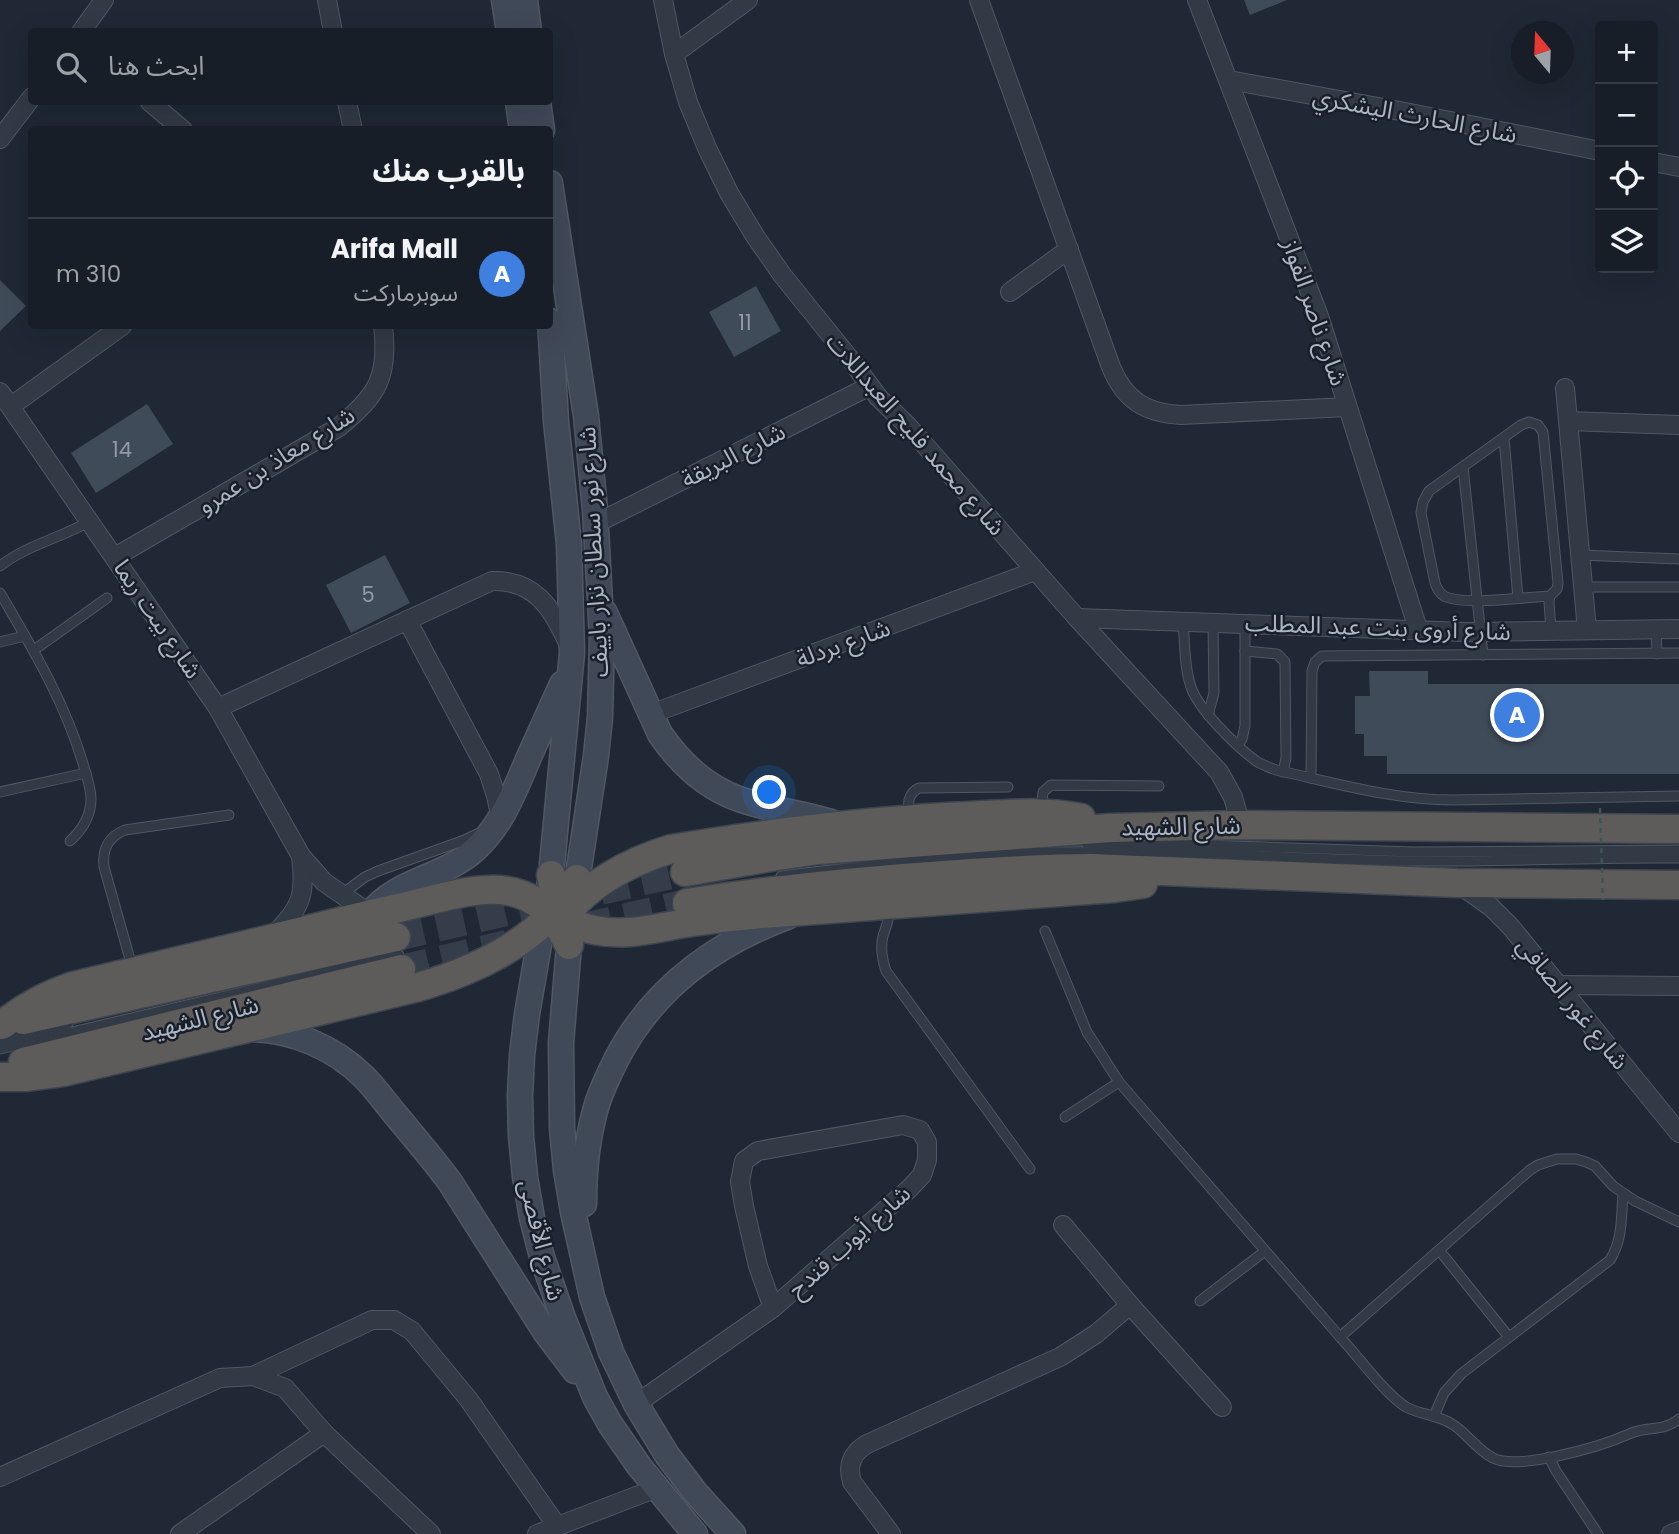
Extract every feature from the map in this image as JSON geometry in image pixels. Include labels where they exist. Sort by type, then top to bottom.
[{"type":"highway","points":[[0,1077],[27,1077],[64,1072],[447,978],[495,957],[625,866],[671,849],[841,825],[909,819],[1055,813],[1083,818],[1110,828]]},
{"type":"highway","name":"شارع الشهيد","points":[[686,890],[735,862],[818,850],[1110,828],[1241,825],[1419,813],[1679,829]]},
{"type":"highway","name":"شارع الشهيد","points":[[686,890],[764,892],[842,883],[1034,869],[1091,868],[1457,883],[1679,885]]},
{"type":"highway","points":[[0,1035],[28,1005],[58,991],[370,914],[486,890],[520,894],[586,928],[622,933],[722,918],[1115,888],[1205,872]]},
{"type":"highway","name":"شارع الشهيد","points":[[0,1035],[398,952],[0,1068]]},
{"type":"main road","points":[[504,0],[508,28]]},
{"type":"main road","points":[[525,0],[528,28]]},
{"type":"main road","points":[[518,105],[521,126]]},
{"type":"main road","points":[[538,105],[541,126]]},
{"type":"main road","name":"شارع نور سلطان نزار باييف","points":[[553,202],[586,416],[596,524],[602,639],[600,717],[593,781],[558,914]]},
{"type":"main road","name":"شارع نور سلطان نزار باييف","points":[[550,329],[556,421],[569,544],[572,658],[558,914]]},
{"type":"main road","points":[[600,600],[660,734],[686,766],[720,791],[750,802],[841,825]]},
{"type":"main road","points":[[370,914],[395,891],[443,870],[471,852],[493,831],[501,819],[572,658]]},
{"type":"main road","points":[[583,1254],[584,1174],[597,1102],[609,1074],[638,1024],[677,980],[721,948],[762,927],[803,911]]},
{"type":"main road","name":"شارع الأقصى","points":[[558,914],[561,1107],[566,1170],[592,1297],[611,1352],[636,1404],[667,1455],[695,1492],[733,1534]]},
{"type":"main road","name":"شارع الأقصى","points":[[558,914],[527,1014],[522,1055],[521,1136],[532,1218],[563,1318],[595,1397],[639,1466],[695,1534]]},
{"type":"main road","points":[[239,1029],[278,1032],[315,1043],[362,1075],[450,1182],[547,1333],[595,1397]]},
{"type":"street","points":[[83,28],[104,0]]},
{"type":"street","points":[[327,0],[332,28]]},
{"type":"street","name":"شارع محمد فليح العبداللات","points":[[663,0],[674,54],[688,102],[702,136],[729,193],[783,276],[887,407],[908,426],[1077,618],[1219,772],[1233,797],[1241,825]]},
{"type":"street","points":[[674,54],[747,0]]},
{"type":"street","points":[[979,0],[1116,381],[1126,393],[1151,410],[1181,415],[1347,407]]},
{"type":"street","name":"شارع ناصر الفواز","points":[[1197,0],[1319,316],[1418,629]]},
{"type":"street","name":"شارع الحارث اليشكري","points":[[1229,80],[1595,150]]},
{"type":"street","points":[[0,139],[28,102]]},
{"type":"street","points":[[154,105],[178,126]]},
{"type":"street","points":[[348,105],[352,126]]},
{"type":"street","points":[[1658,163],[1679,167]]},
{"type":"street","points":[[1010,292],[1069,249]]},
{"type":"street","points":[[5,399],[117,329]]},
{"type":"street","name":"شارع معاذ بن عمرو","points":[[115,557],[339,427],[352,416],[365,404],[381,378],[384,363],[383,329]]},
{"type":"street","name":"شارع البريقة","points":[[596,524],[870,386]]},
{"type":"street","points":[[1565,388],[1587,630]]},
{"type":"street","name":"شارع بيت ريما","points":[[5,399],[218,708],[300,856],[316,874],[370,914]]},
{"type":"street","points":[[1568,421],[1679,425]]},
{"type":"street","name":"شارع بردلة","points":[[651,714],[1035,571]]},
{"type":"street","points":[[218,708],[492,581],[504,581],[528,589],[546,603],[558,622],[572,658]]},
{"type":"street","name":"شارع أروى بنت عبد المطلب","points":[[1077,618],[1481,632],[1679,629]]},
{"type":"street","points":[[407,621],[489,774],[501,819]]},
{"type":"street","name":"شارع بيت ريما","points":[[270,939],[292,915],[300,899],[303,881],[300,856]]},
{"type":"street","name":"شارع غور الصافي","points":[[1457,883],[1501,916],[1672,1117],[1679,1133]]},
{"type":"street","points":[[1557,985],[1679,986]]},
{"type":"street","name":"شارع أيوب قندح","points":[[636,1404],[773,1308],[909,1189],[922,1175],[928,1160],[928,1142],[920,1130],[904,1125],[834,1137],[758,1151],[744,1161],[740,1182],[744,1206],[758,1266],[773,1308]]},
{"type":"street","points":[[1063,1225],[1130,1305],[1222,1407]]},
{"type":"street","points":[[891,1534],[852,1482],[850,1464],[859,1449],[1060,1357],[1096,1334],[1130,1305]]},
{"type":"street","points":[[0,1477],[220,1378],[253,1376],[372,1320],[394,1320],[412,1331],[469,1400],[556,1526]]},
{"type":"street","points":[[253,1376],[285,1388],[324,1433],[431,1534]]},
{"type":"street","points":[[180,1534],[324,1433]]},
{"type":"street","points":[[537,1534],[657,1488]]},
{"type":"lane","points":[[1525,423],[1538,425],[1543,432],[1558,583],[1555,592],[1550,596],[1477,601],[1449,598],[1437,588],[1421,513],[1423,502],[1429,491],[1504,438],[1525,423]]},
{"type":"lane","points":[[1504,438],[1518,598]]},
{"type":"lane","points":[[1463,467],[1483,654]]},
{"type":"lane","points":[[0,566],[27,549],[90,521]]},
{"type":"lane","points":[[1580,555],[1679,559]]},
{"type":"lane","points":[[1583,587],[1679,587]]},
{"type":"lane","points":[[0,593],[60,701],[86,773],[91,791],[90,810],[83,827],[70,841]]},
{"type":"lane","points":[[1550,596],[1550,631]]},
{"type":"lane","points":[[34,650],[107,598]]},
{"type":"lane","points":[[1183,622],[1188,676],[1195,697],[1208,715],[1238,745],[1262,764],[1283,772],[1385,795],[1419,813],[1482,800],[1679,796]]},
{"type":"lane","points":[[1208,715],[1214,693],[1213,623]]},
{"type":"lane","points":[[1238,745],[1245,726],[1245,624]]},
{"type":"lane","points":[[1656,629],[1657,654]]},
{"type":"lane","points":[[0,642],[25,636]]},
{"type":"lane","points":[[1245,651],[1277,654],[1285,662],[1286,758],[1283,772]]},
{"type":"lane","points":[[1311,778],[1312,671],[1318,659],[1327,656],[1679,653]]},
{"type":"lane","points":[[0,792],[86,773]]},
{"type":"lane","points":[[1040,813],[1043,792],[1051,785],[1159,786]]},
{"type":"lane","points":[[909,819],[909,797],[919,788],[1008,787]]},
{"type":"lane","points":[[134,971],[104,867],[107,844],[125,830],[229,815]]},
{"type":"lane","points":[[342,894],[378,871],[462,841],[501,819]]},
{"type":"lane","points":[[1679,850],[1413,852],[1072,843],[998,846],[844,859],[776,873],[920,860],[1062,852],[1412,861],[1679,858]]},
{"type":"lane","points":[[686,890],[712,890]]},
{"type":"lane","points":[[887,904],[889,916],[881,954],[886,971],[1030,1169]]},
{"type":"lane","points":[[1045,931],[1087,1032],[1107,1066],[1395,1399],[1408,1408],[1452,1424],[1485,1453],[1500,1461],[1516,1462],[1590,1448],[1637,1430],[1669,1427],[1679,1419]]},
{"type":"lane","points":[[1065,1117],[1119,1082]]},
{"type":"lane","points":[[1340,1336],[1530,1170],[1547,1161],[1567,1158],[1586,1162],[1594,1166],[1623,1194],[1679,1222]]},
{"type":"lane","points":[[1434,1416],[1451,1383],[1610,1259],[1621,1234],[1623,1194]]},
{"type":"lane","points":[[1439,1250],[1509,1337]]},
{"type":"lane","points":[[1200,1301],[1265,1251]]},
{"type":"lane","points":[[1549,1457],[1598,1534]]},
{"type":"path","points":[[1600,808],[1604,900]]},
{"type":"building","points":[[1244,0],[1287,0],[1250,15]]},
{"type":"building","points":[[0,280],[26,306],[0,331]]},
{"type":"building","points":[[756,286],[781,331],[734,357],[709,312]]},
{"type":"building","points":[[147,404],[173,444],[96,493],[71,453]]},
{"type":"building","points":[[385,555],[410,603],[351,633],[326,585]]},
{"type":"building","points":[[1369,671],[1428,671],[1428,684],[1679,684],[1679,774],[1387,774],[1387,756],[1364,756],[1364,734],[1355,734],[1355,696],[1370,696]]},
{"type":"tunnel","points":[[396,937],[685,872]]},
{"type":"tunnel","points":[[584,927],[687,903]]},
{"type":"tunnel","points":[[401,969],[507,944]]},
{"type":"place","name":"Arifa Mall","points":[[1517,715]]}]
